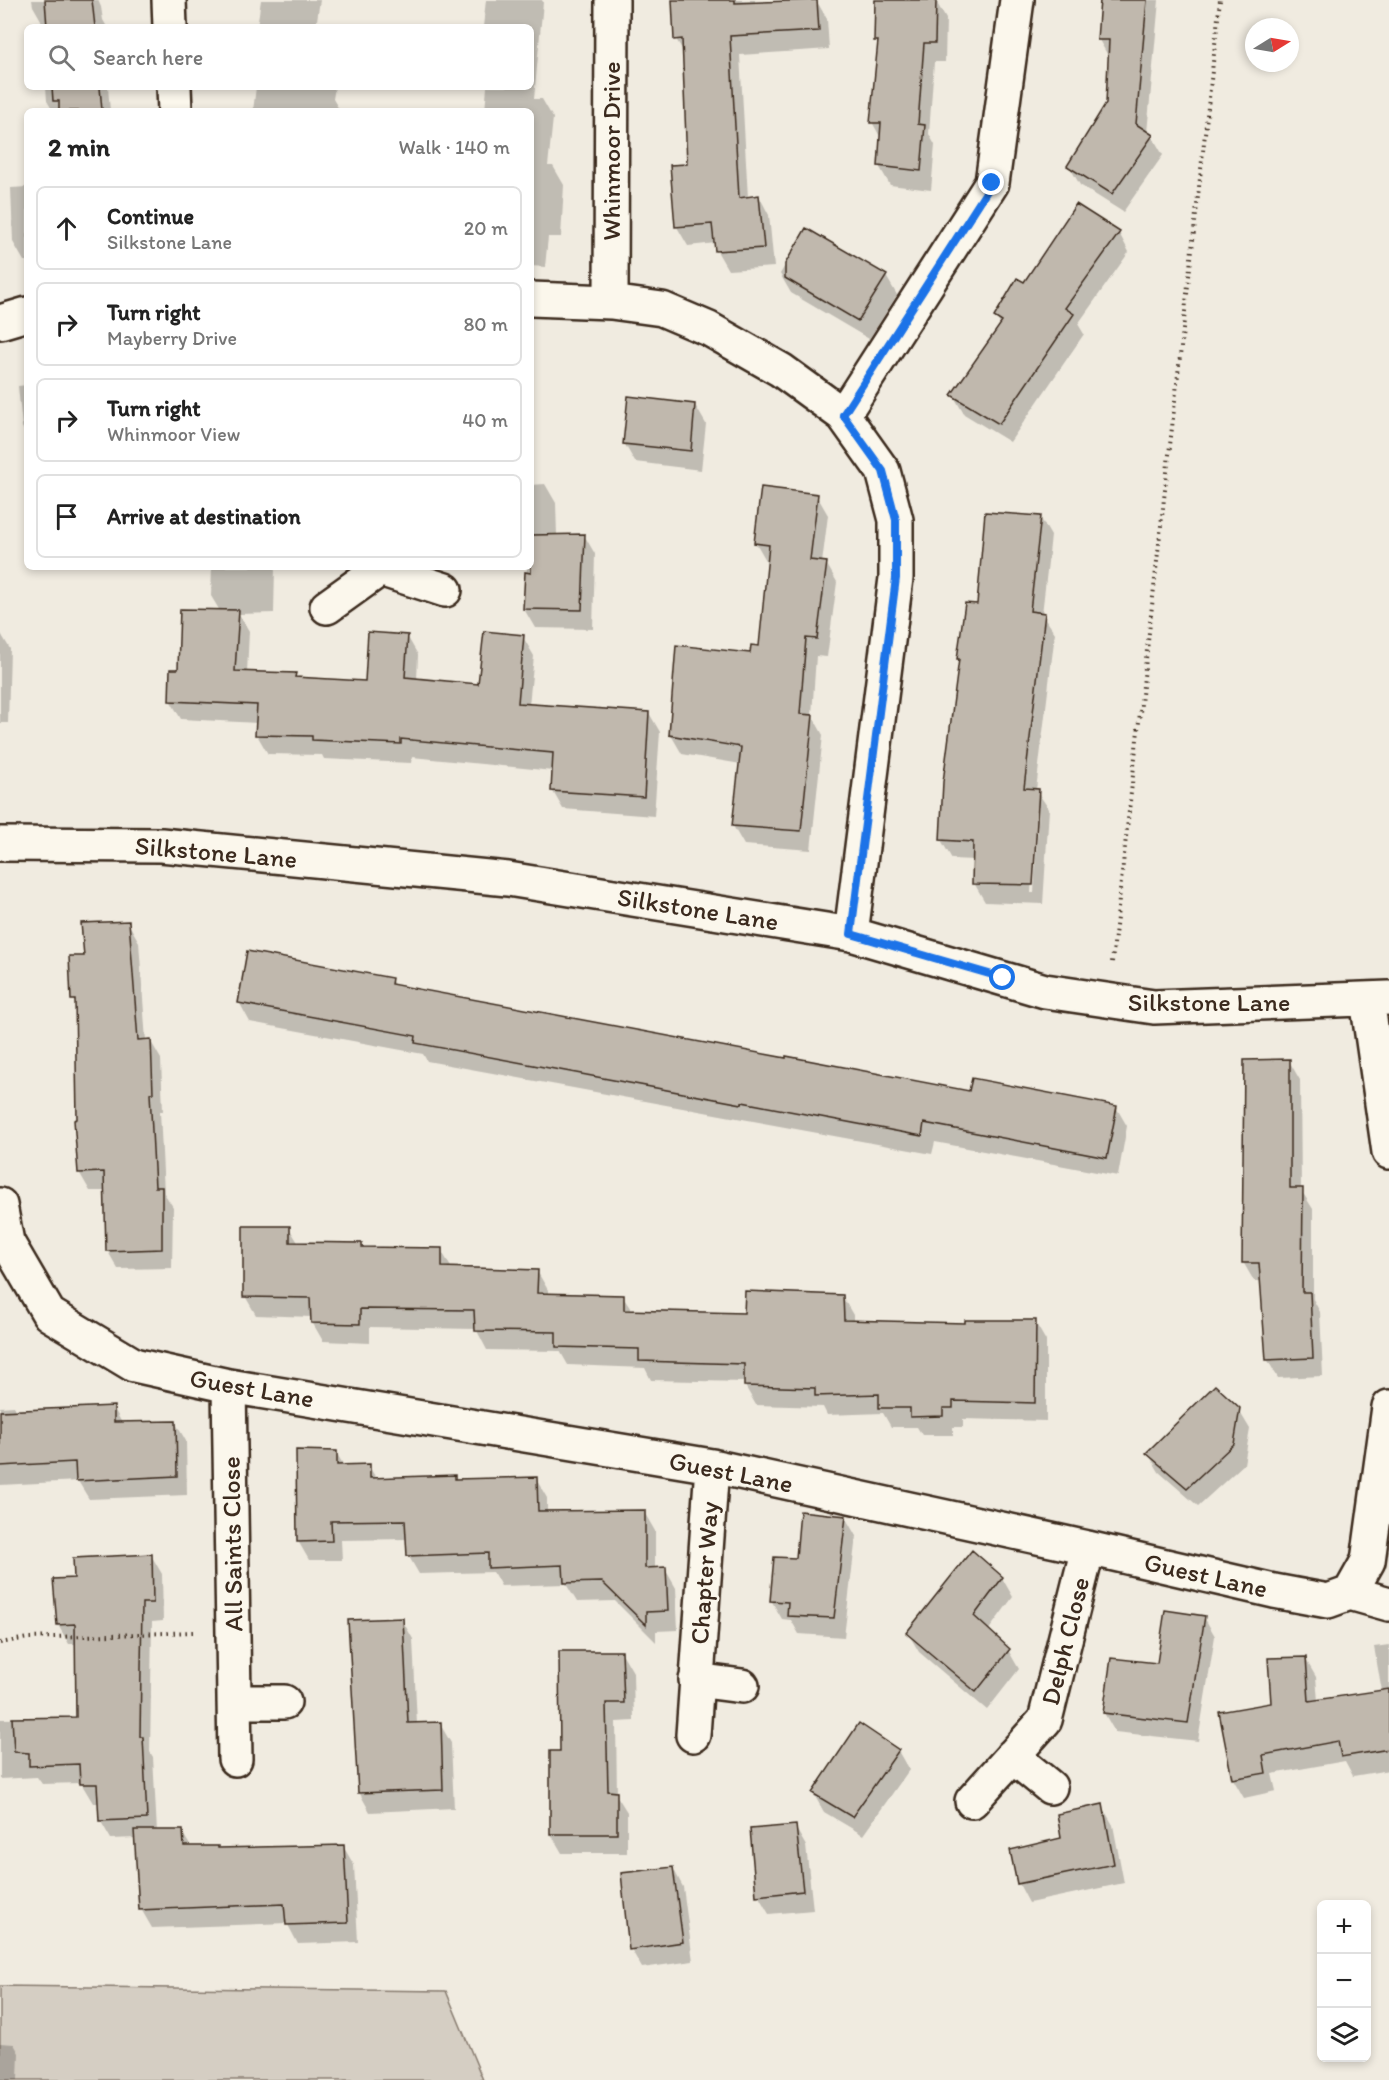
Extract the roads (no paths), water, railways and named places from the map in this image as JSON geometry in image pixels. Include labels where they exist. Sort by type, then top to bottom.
[{"type":"street","points":[[169,0],[170,24]]},
{"type":"street","name":"Whinmoor Drive","points":[[611,302],[612,0]]},
{"type":"street","points":[[843,415],[992,183],[1017,0]]},
{"type":"street","points":[[174,90],[175,108]]},
{"type":"street","points":[[534,299],[611,302],[662,309],[710,329],[781,370],[843,415],[883,471],[896,520],[896,578],[851,934]]},
{"type":"street","points":[[0,322],[24,315]]},
{"type":"street","points":[[327,607],[377,570]]},
{"type":"street","points":[[386,570],[446,590]]},
{"type":"street","name":"Silkstone Lane","points":[[0,844],[161,845],[508,879],[851,934],[1045,991],[1154,1007],[1378,999]]},
{"type":"street","points":[[1378,999],[1389,1152]]},
{"type":"street","name":"Guest Lane","points":[[0,1205],[7,1242],[49,1314],[134,1365],[229,1386],[712,1466],[1274,1591],[1328,1601],[1350,1593]]},
{"type":"street","name":"All Saints Close","points":[[229,1386],[235,1759]]},
{"type":"street","points":[[1389,1407],[1368,1561],[1350,1593],[1389,1604]]},
{"type":"street","name":"Chapter Way","points":[[693,1735],[712,1466]]},
{"type":"street","name":"Delph Close","points":[[972,1801],[1045,1720],[1088,1548]]},
{"type":"street","name":"Chapter Way","points":[[696,1680],[742,1686]]},
{"type":"street","points":[[234,1702],[284,1702]]},
{"type":"street","points":[[1012,1756],[1050,1787]]}]
